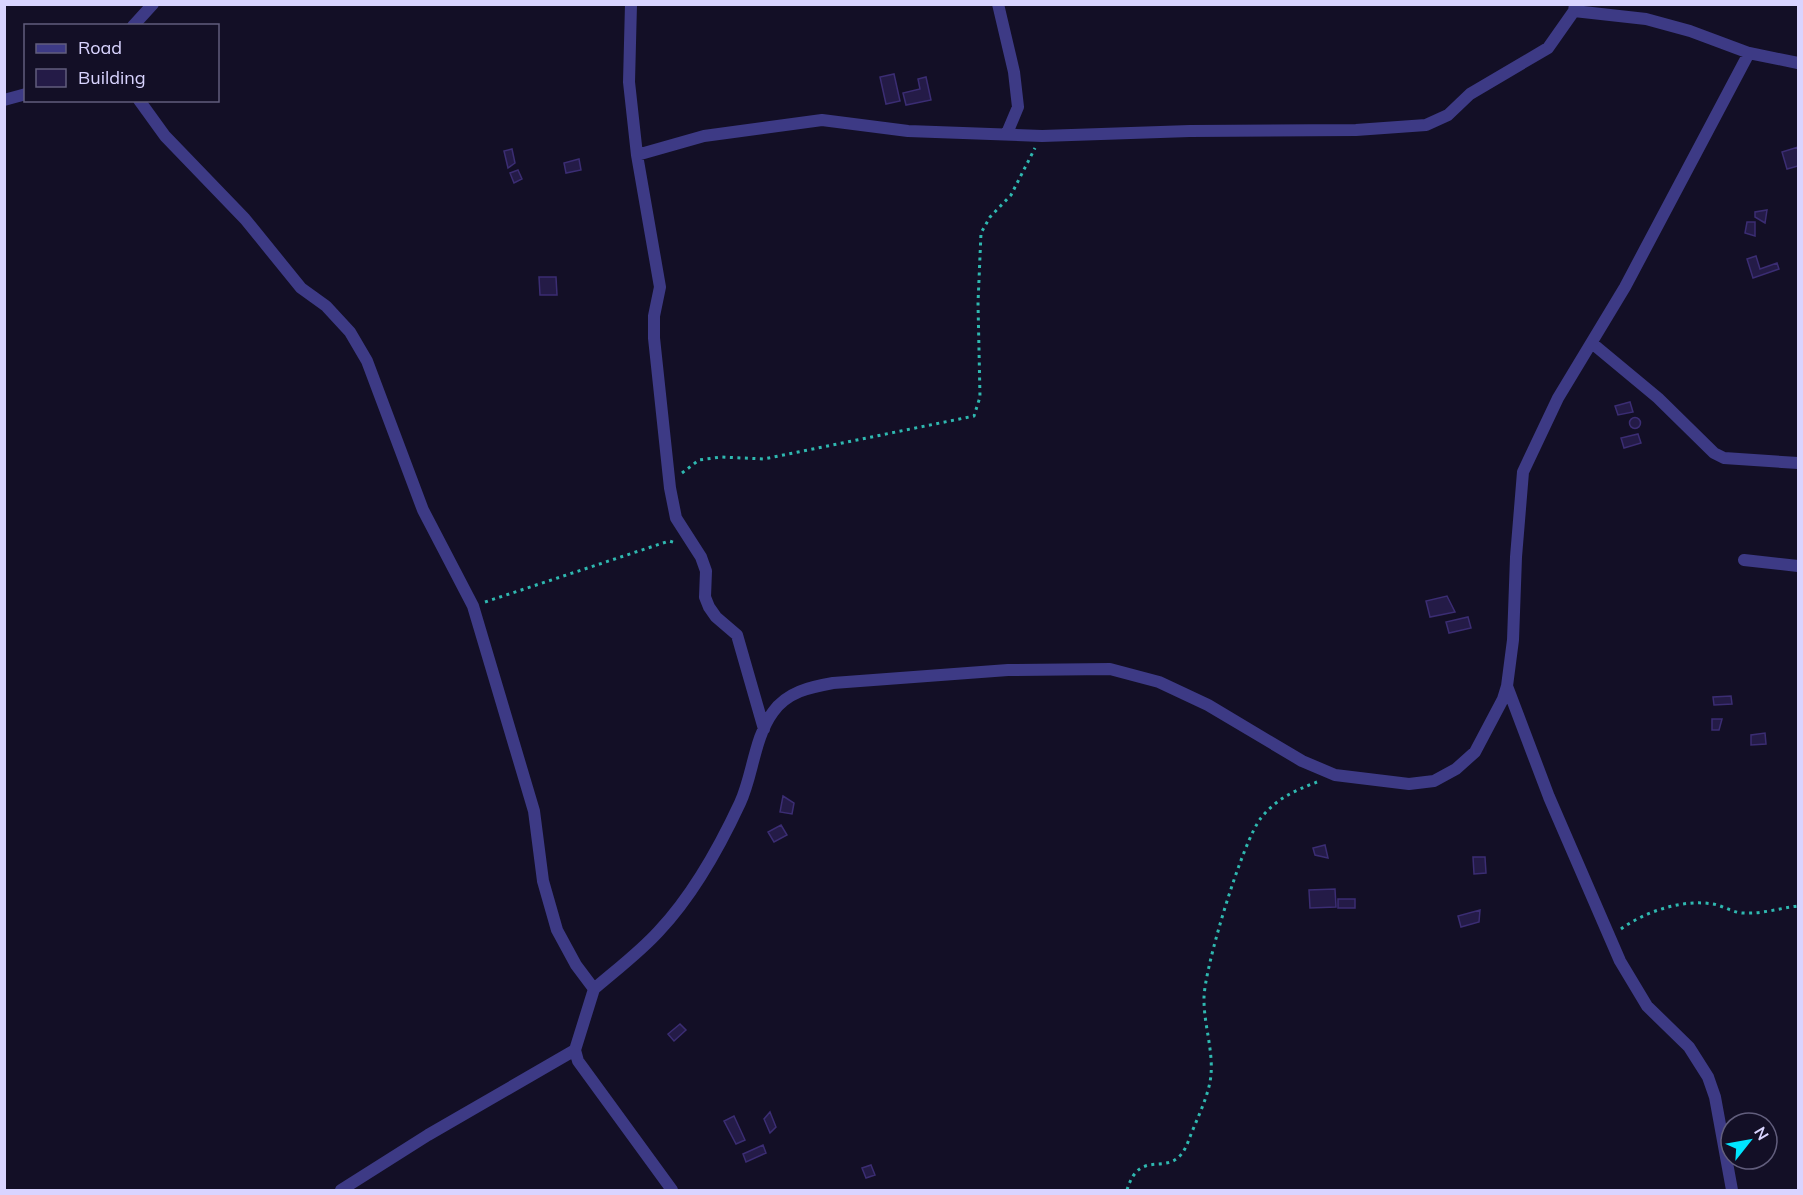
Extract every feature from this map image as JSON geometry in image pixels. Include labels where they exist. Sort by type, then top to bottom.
[{"type":"street","points":[[135,24],[153,4]]},
{"type":"street","points":[[631,4],[628,82],[637,155],[660,287],[654,316],[654,338],[670,488],[676,518],[701,557],[706,571],[705,597],[709,607],[716,617],[737,635],[764,729]]},
{"type":"street","points":[[998,4],[1014,72],[1018,107],[1007,133]]},
{"type":"street","points":[[637,155],[704,136],[822,120],[908,131],[1042,136],[1190,130],[1356,130],[1426,125],[1448,115],[1470,93],[1548,48],[1574,8],[1646,19],[1690,31],[1749,52],[1798,63]]},
{"type":"street","points":[[672,1191],[593,1085],[574,1050],[594,989],[659,931],[710,861],[741,801],[764,729],[773,712],[790,697],[806,688],[833,683],[1008,670],[1110,669],[1159,682],[1208,705],[1302,761],[1335,775],[1409,784],[1434,781],[1456,769],[1475,752],[1503,699],[1507,686],[1513,640],[1516,557],[1523,472],[1558,398],[1593,344],[1749,52]]},
{"type":"street","points":[[4,100],[24,95]]},
{"type":"street","points":[[140,102],[165,136],[245,219],[301,288],[326,306],[350,332],[379,389],[423,510],[472,606],[534,811],[543,881],[557,930],[576,965],[594,989]]},
{"type":"street","points":[[1593,344],[1658,398],[1714,453],[1736,460],[1798,463]]},
{"type":"street","points":[[1744,560],[1798,566]]},
{"type":"street","points":[[1507,686],[1549,797],[1620,961],[1647,1006],[1689,1047],[1708,1077],[1715,1097],[1732,1191]]},
{"type":"street","points":[[341,1191],[428,1135],[574,1050]]},
{"type":"path","points":[[670,488],[688,467],[699,460],[721,457],[764,459],[974,416],[980,398],[978,303],[981,232],[990,218],[1011,195],[1042,136]]},
{"type":"path","points":[[472,606],[660,544],[669,542],[676,544]]},
{"type":"path","points":[[1127,1191],[1132,1174],[1138,1168],[1145,1165],[1166,1164],[1184,1151],[1210,1083],[1211,1069],[1203,999],[1216,936],[1246,849],[1259,820],[1275,802],[1288,793],[1335,775]]},
{"type":"path","points":[[1610,936],[1644,915],[1694,902],[1714,904],[1740,913],[1761,913],[1798,906]]},
{"type":"building","points":[[894,74],[900,101],[886,104],[880,77]]},
{"type":"building","points":[[926,77],[931,100],[906,105],[903,93],[920,89],[918,79]]},
{"type":"building","points":[[1798,147],[1798,166],[1787,169],[1782,152]]},
{"type":"building","points":[[512,149],[515,163],[508,168],[504,151]]},
{"type":"building","points":[[579,159],[581,170],[566,173],[564,163]]},
{"type":"building","points":[[518,170],[522,179],[514,183],[510,173]]},
{"type":"building","points":[[1767,210],[1765,223],[1755,217],[1755,212]]},
{"type":"building","points":[[1747,222],[1755,222],[1755,236],[1745,233]]},
{"type":"building","points":[[1756,256],[1760,269],[1777,263],[1779,269],[1753,278],[1747,259]]},
{"type":"building","points":[[539,277],[556,277],[557,295],[540,295]]},
{"type":"building","points":[[1630,402],[1633,412],[1618,415],[1615,406]]},
{"type":"building","points":[[1635,417],[1641,423],[1635,429],[1629,423]]},
{"type":"building","points":[[1638,434],[1641,443],[1624,448],[1621,438]]},
{"type":"building","points":[[1447,596],[1455,612],[1430,617],[1426,601]]},
{"type":"building","points":[[1468,617],[1471,628],[1449,633],[1446,622]]},
{"type":"building","points":[[1731,696],[1732,704],[1714,705],[1713,697]]},
{"type":"building","points":[[1712,719],[1722,719],[1719,730],[1712,730]]},
{"type":"building","points":[[1765,733],[1766,744],[1751,745],[1751,735]]},
{"type":"building","points":[[783,796],[794,803],[792,814],[780,812]]},
{"type":"building","points":[[781,825],[787,835],[774,842],[768,832]]},
{"type":"building","points":[[1325,845],[1328,858],[1315,855],[1313,848]]},
{"type":"building","points":[[1473,857],[1485,857],[1486,873],[1474,874]]},
{"type":"building","points":[[1335,889],[1336,907],[1310,908],[1309,890]]},
{"type":"building","points":[[1338,899],[1355,899],[1355,908],[1338,908]]},
{"type":"building","points":[[1480,910],[1479,922],[1461,927],[1458,916]]},
{"type":"building","points":[[680,1024],[686,1030],[674,1041],[668,1034]]},
{"type":"building","points":[[770,1112],[776,1127],[770,1133],[764,1119]]},
{"type":"building","points":[[734,1116],[745,1140],[736,1144],[724,1121]]},
{"type":"building","points":[[763,1145],[766,1153],[746,1162],[743,1154]]},
{"type":"building","points":[[871,1165],[875,1175],[866,1178],[862,1168]]}]
